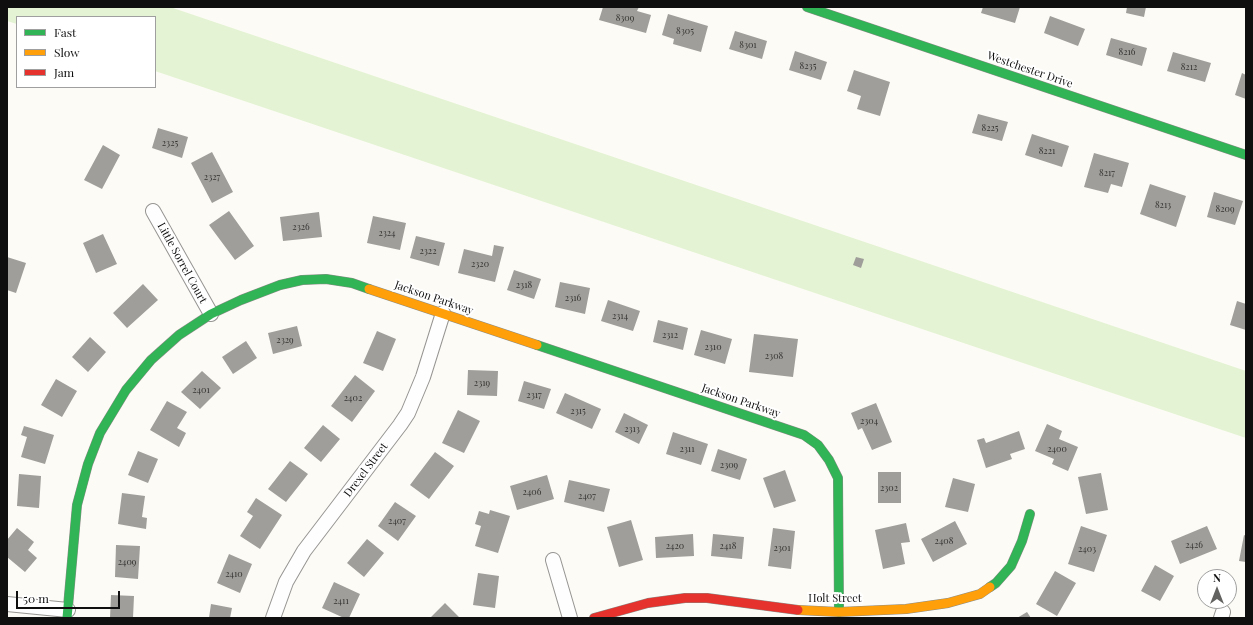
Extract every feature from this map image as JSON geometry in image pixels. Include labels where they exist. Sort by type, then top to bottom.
[{"type":"street","name":"Westchester Drive","points":[[807,7],[1246,155]]},
{"type":"street","name":"Little Sorrel Court","points":[[153,211],[211,314]]},
{"type":"street","name":"Jackson Parkway","points":[[68,614],[77,506],[88,464],[100,433],[126,390],[151,360],[179,335],[211,314],[241,300],[280,285],[302,280],[326,279],[352,283],[442,313],[804,436],[818,445],[829,460],[838,478],[839,612]]},
{"type":"street","name":"Drexel Street","points":[[272,618],[286,582],[304,551],[400,425],[408,412],[423,378],[442,313]]},
{"type":"street","name":"Holt Street","points":[[594,618],[648,603],[685,598],[706,598],[790,610],[839,612],[906,609],[948,603],[980,594],[996,583],[1011,566],[1022,541],[1030,514]]},
{"type":"street","points":[[553,560],[570,618]]},
{"type":"street","points":[[7,604],[68,614]]},
{"type":"green space","points":[[7,7],[170,7],[1246,371],[1246,438],[156,71],[156,16],[16,16],[16,24],[7,21]]},
{"type":"building","points":[[603,7],[639,7],[637,11],[651,15],[646,33],[599,20]]},
{"type":"building","points":[[983,7],[1020,7],[1015,23],[981,13]]},
{"type":"building","points":[[1127,7],[1146,7],[1144,17],[1126,13]]},
{"type":"building","points":[[668,14],[708,26],[701,52],[673,44],[674,39],[662,35]]},
{"type":"building","points":[[1050,16],[1085,29],[1078,46],[1044,33]]},
{"type":"building","points":[[735,31],[767,41],[762,59],[729,49]]},
{"type":"building","points":[[1111,38],[1147,48],[1142,66],[1106,55]]},
{"type":"building","points":[[795,51],[827,62],[821,80],[789,70]]},
{"type":"building","points":[[1173,52],[1211,63],[1205,82],[1167,71]]},
{"type":"building","points":[[854,70],[890,82],[880,116],[857,109],[861,96],[847,91]]},
{"type":"building","points":[[1242,73],[1246,75],[1246,99],[1235,95]]},
{"type":"building","points":[[978,114],[1008,122],[1002,141],[972,133]]},
{"type":"building","points":[[158,128],[188,137],[182,158],[152,148]]},
{"type":"building","points":[[1032,134],[1069,146],[1062,167],[1025,155]]},
{"type":"building","points":[[103,145],[120,155],[102,189],[84,180]]},
{"type":"building","points":[[212,152],[233,192],[212,203],[191,163]]},
{"type":"building","points":[[1094,153],[1129,163],[1122,187],[1111,184],[1108,193],[1084,187]]},
{"type":"building","points":[[1150,184],[1186,196],[1176,227],[1140,214]]},
{"type":"building","points":[[1214,192],[1243,201],[1235,225],[1207,217]]},
{"type":"building","points":[[229,211],[254,246],[235,260],[209,225]]},
{"type":"building","points":[[319,212],[322,237],[283,241],[280,217]]},
{"type":"building","points":[[373,216],[406,223],[400,250],[367,243]]},
{"type":"building","points":[[103,234],[117,264],[96,273],[83,243]]},
{"type":"building","points":[[416,236],[445,243],[439,266],[410,258]]},
{"type":"building","points":[[494,245],[504,247],[495,282],[458,273],[464,249],[492,256]]},
{"type":"building","points":[[7,257],[26,263],[16,293],[7,290]]},
{"type":"building","points":[[856,257],[864,259],[861,268],[853,265]]},
{"type":"building","points":[[514,270],[541,279],[534,299],[507,290]]},
{"type":"building","points":[[560,282],[590,288],[585,314],[555,307]]},
{"type":"building","points":[[143,284],[158,300],[127,328],[113,313]]},
{"type":"building","points":[[608,300],[640,311],[633,331],[601,321]]},
{"type":"building","points":[[1237,301],[1246,304],[1246,330],[1230,325]]},
{"type":"building","points":[[658,320],[688,328],[683,350],[653,342]]},
{"type":"building","points":[[297,326],[302,346],[273,354],[268,333]]},
{"type":"building","points":[[701,330],[732,339],[725,364],[694,355]]},
{"type":"building","points":[[377,331],[396,339],[383,371],[363,363]]},
{"type":"building","points":[[754,334],[798,339],[793,377],[749,372]]},
{"type":"building","points":[[90,337],[106,352],[88,372],[72,357]]},
{"type":"building","points":[[246,341],[257,358],[233,374],[222,357]]},
{"type":"building","points":[[468,370],[498,371],[497,396],[467,395]]},
{"type":"building","points":[[202,371],[221,388],[200,409],[181,392]]},
{"type":"building","points":[[355,375],[375,391],[352,422],[331,406]]},
{"type":"building","points":[[56,379],[77,391],[62,417],[41,405]]},
{"type":"building","points":[[524,381],[551,389],[544,409],[518,401]]},
{"type":"building","points":[[565,393],[601,409],[592,429],[556,413]]},
{"type":"building","points":[[167,401],[187,412],[177,428],[186,433],[179,447],[150,430]]},
{"type":"building","points":[[876,403],[892,442],[872,450],[862,428],[858,430],[851,413]]},
{"type":"building","points":[[458,410],[480,421],[464,453],[442,443]]},
{"type":"building","points":[[624,413],[648,425],[639,444],[615,432]]},
{"type":"building","points":[[1047,424],[1062,431],[1059,439],[1078,447],[1068,471],[1052,464],[1054,459],[1035,451]]},
{"type":"building","points":[[323,425],[340,439],[321,462],[304,448]]},
{"type":"building","points":[[24,426],[54,435],[45,464],[21,457],[27,437],[21,435]]},
{"type":"building","points":[[1019,431],[1025,449],[1010,454],[1012,459],[986,468],[977,440],[984,438],[986,443]]},
{"type":"building","points":[[673,432],[708,444],[701,465],[666,454]]},
{"type":"building","points":[[718,449],[747,459],[740,480],[711,471]]},
{"type":"building","points":[[138,451],[158,459],[148,483],[128,475]]},
{"type":"building","points":[[435,452],[454,466],[429,499],[410,485]]},
{"type":"building","points":[[290,461],[308,474],[286,502],[268,489]]},
{"type":"building","points":[[785,470],[796,501],[774,508],[763,478]]},
{"type":"building","points":[[878,472],[901,472],[901,503],[878,503]]},
{"type":"building","points":[[1101,473],[1108,510],[1086,514],[1078,477]]},
{"type":"building","points":[[19,474],[41,476],[39,508],[17,506]]},
{"type":"building","points":[[547,475],[554,499],[517,510],[510,486]]},
{"type":"building","points":[[953,478],[975,484],[968,512],[945,507]]},
{"type":"building","points":[[569,480],[610,489],[604,512],[564,502]]},
{"type":"building","points":[[122,493],[145,496],[142,517],[147,518],[146,529],[118,524]]},
{"type":"building","points":[[256,498],[282,515],[260,549],[240,536],[253,516],[247,512]]},
{"type":"building","points":[[395,502],[416,516],[398,541],[378,526]]},
{"type":"building","points":[[490,510],[510,516],[498,553],[475,546],[481,526],[475,524],[479,511],[489,514]]},
{"type":"building","points":[[631,520],[643,560],[619,567],[607,527]]},
{"type":"building","points":[[955,521],[967,544],[933,562],[921,539]]},
{"type":"building","points":[[906,523],[910,542],[901,543],[905,564],[883,569],[875,530]]},
{"type":"building","points":[[1081,526],[1107,535],[1094,572],[1068,564]]},
{"type":"building","points":[[1207,526],[1217,549],[1180,564],[1171,541]]},
{"type":"building","points":[[17,528],[34,542],[28,550],[37,558],[25,572],[7,557],[7,540]]},
{"type":"building","points":[[773,528],[795,531],[791,569],[768,566]]},
{"type":"building","points":[[693,534],[694,556],[656,558],[655,537]]},
{"type":"building","points":[[713,534],[744,537],[742,559],[711,556]]},
{"type":"building","points":[[1244,535],[1246,536],[1246,562],[1239,561]]},
{"type":"building","points":[[367,539],[384,553],[364,577],[347,563]]},
{"type":"building","points":[[116,545],[140,546],[138,579],[115,577]]},
{"type":"building","points":[[229,554],[252,564],[240,593],[217,583]]},
{"type":"building","points":[[1155,565],[1174,576],[1160,601],[1141,591]]},
{"type":"building","points":[[1055,571],[1076,583],[1057,616],[1036,604]]},
{"type":"building","points":[[478,573],[499,576],[495,608],[473,605]]},
{"type":"building","points":[[334,582],[360,594],[349,618],[344,618],[322,608]]},
{"type":"building","points":[[111,595],[134,596],[133,618],[110,618]]},
{"type":"building","points":[[445,603],[460,618],[430,618]]},
{"type":"building","points":[[211,604],[232,608],[230,618],[209,618]]},
{"type":"building","points":[[1027,612],[1031,618],[1017,618]]},
{"type":"traffic: fast","points":[[807,7],[1246,155]]},
{"type":"traffic: fast","points":[[67,618],[77,505],[88,464],[100,433],[126,390],[151,360],[179,335],[211,314],[241,300],[280,285],[302,280],[326,279],[352,283],[369,289]]},
{"type":"traffic: fast","points":[[537,345],[804,435],[818,445],[829,460],[838,478],[839,612]]},
{"type":"traffic: fast","points":[[990,587],[996,583],[1011,566],[1022,541],[1030,514]]},
{"type":"traffic: slow","points":[[369,289],[537,345]]},
{"type":"traffic: slow","points":[[798,610],[839,612],[906,609],[948,603],[980,594],[990,587]]},
{"type":"traffic: jam","points":[[594,618],[648,603],[685,598],[707,598],[798,610]]}]
